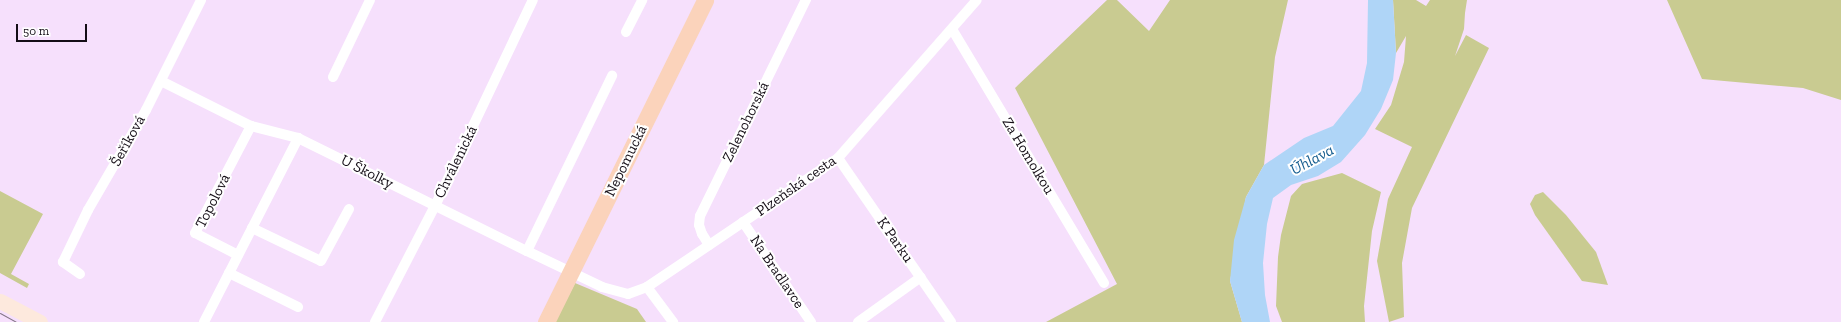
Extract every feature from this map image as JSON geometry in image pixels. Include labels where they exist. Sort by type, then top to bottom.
[{"type":"main road","name":"Nepomucká","points":[[546,322],[705,0]]},
{"type":"main road","points":[[0,301],[40,322]]},
{"type":"street","name":"Šeříková","points":[[80,274],[63,262],[88,210],[160,81],[201,0]]},
{"type":"street","points":[[333,77],[370,0]]},
{"type":"street","name":"Chválenická","points":[[376,322],[435,206],[533,0]]},
{"type":"street","points":[[626,32],[642,0]]},
{"type":"street","name":"Zelenohorská","points":[[709,245],[702,234],[699,225],[700,216],[806,0]]},
{"type":"street","name":"Plzeňská cesta","points":[[571,272],[602,287],[628,294],[647,287],[838,158],[977,0]]},
{"type":"street","name":"Za Homolkou","points":[[952,29],[1104,283]]},
{"type":"street","points":[[527,251],[612,76]]},
{"type":"street","name":"U Školky","points":[[160,81],[251,126],[298,138],[571,272]]},
{"type":"street","name":"Topolová","points":[[238,255],[196,233],[251,126]]},
{"type":"street","points":[[204,322],[298,138]]},
{"type":"street","name":"K Parku","points":[[838,158],[951,322]]},
{"type":"street","points":[[252,228],[321,261],[348,209]]},
{"type":"street","name":"Na Bradlavce","points":[[742,222],[811,322]]},
{"type":"street","points":[[229,273],[298,307]]},
{"type":"street","points":[[858,322],[921,277]]},
{"type":"street","points":[[647,287],[673,322]]},
{"type":"green space","points":[[1107,0],[1117,0],[1149,31],[1170,0],[1288,0],[1275,57],[1264,165],[1246,197],[1230,281],[1242,322],[1046,322],[1117,284],[1015,88]]},
{"type":"green space","points":[[1393,0],[1416,0],[1426,6],[1430,0],[1467,0],[1464,29],[1455,56],[1466,35],[1489,48],[1412,208],[1402,263],[1404,317],[1389,322],[1377,261],[1388,199],[1412,147],[1375,129],[1391,105],[1404,62],[1406,36],[1396,53]]},
{"type":"green space","points":[[1667,0],[1841,0],[1841,100],[1803,88],[1702,79]]},
{"type":"green space","points":[[1342,173],[1381,192],[1372,231],[1364,306],[1365,322],[1282,322],[1276,306],[1278,257],[1281,235],[1291,196],[1302,184]]},
{"type":"green space","points":[[0,191],[43,214],[11,274],[29,284],[27,288],[0,273]]},
{"type":"green space","points":[[1543,192],[1566,215],[1596,252],[1608,285],[1582,281],[1535,215],[1530,204],[1535,195]]},
{"type":"green space","points":[[575,283],[637,309],[646,322],[555,322]]},
{"type":"water","name":"Úhlava","points":[[1368,0],[1393,0],[1396,53],[1393,80],[1381,109],[1365,135],[1341,162],[1318,176],[1291,185],[1273,198],[1267,224],[1263,263],[1265,295],[1270,322],[1242,322],[1230,281],[1234,240],[1246,197],[1264,165],[1304,138],[1333,126],[1361,91],[1367,63]]},
{"type":"tram line","points":[[0,313],[16,322]]}]
